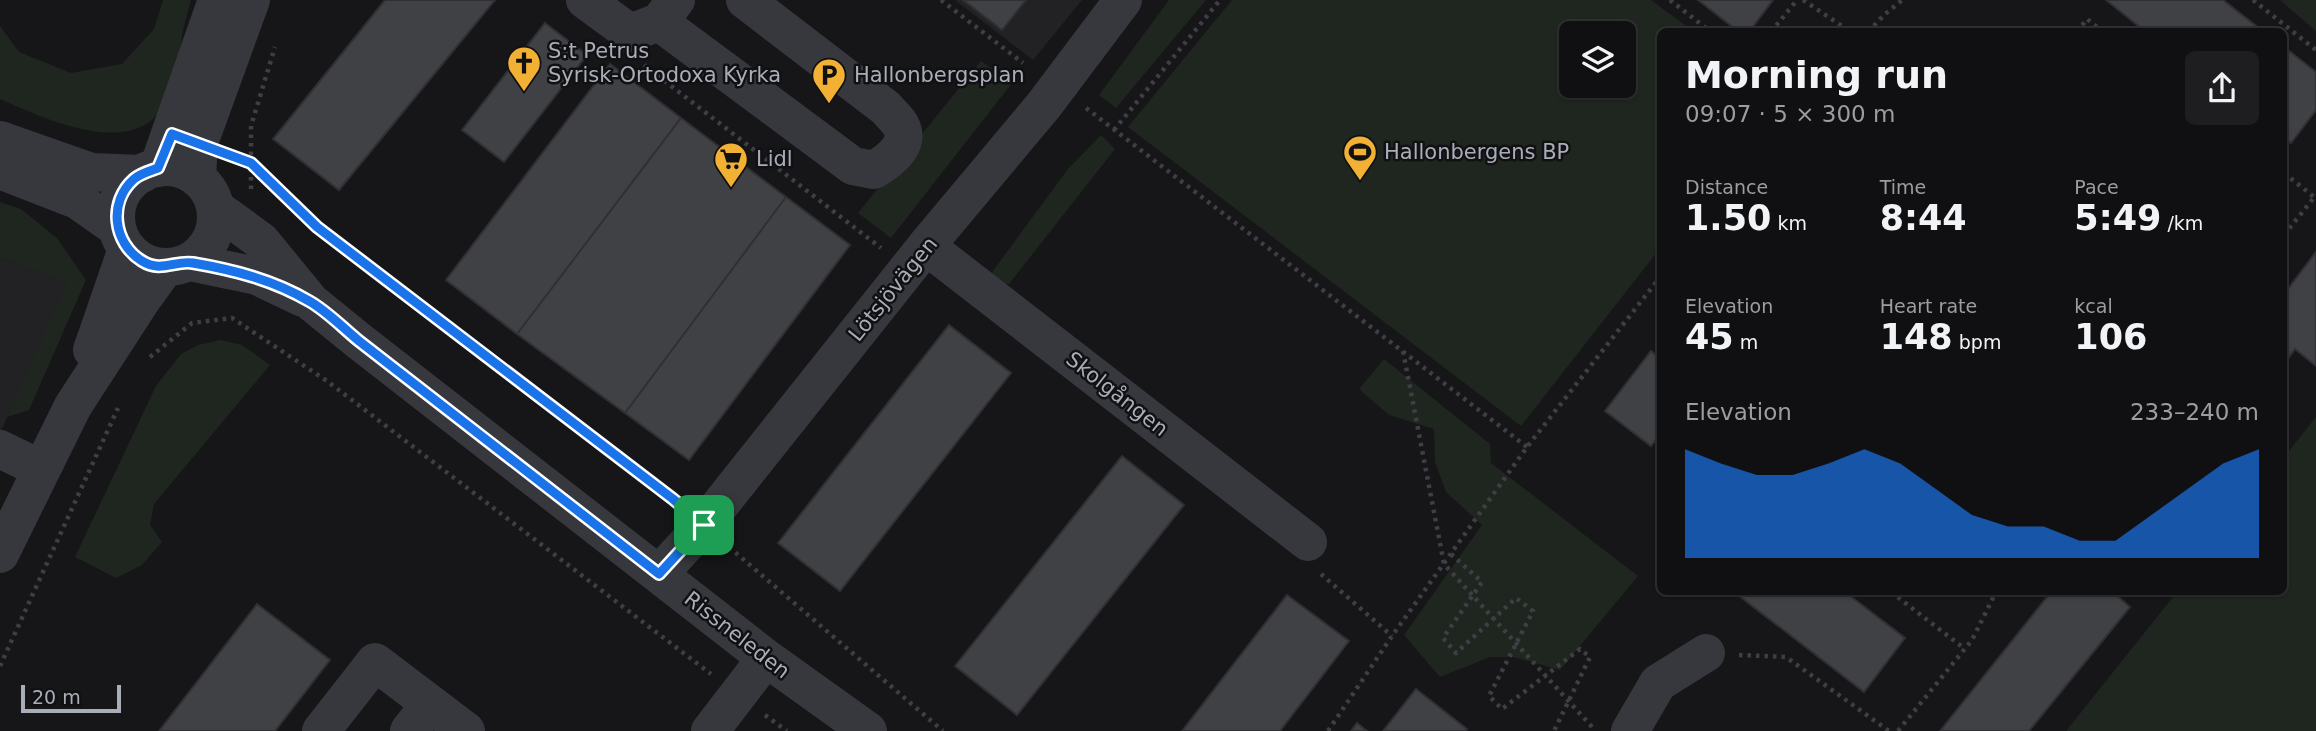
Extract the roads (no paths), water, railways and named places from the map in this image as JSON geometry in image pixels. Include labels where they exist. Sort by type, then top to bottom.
[{"type":"street","points":[[73,407],[122,238],[118,202],[132,180],[150,171],[217,0]]},
{"type":"street","points":[[0,554],[73,407],[138,305],[177,265],[208,245],[215,229],[204,177],[251,0]]},
{"type":"street","points":[[585,0],[630,33],[667,11],[853,166],[874,170],[891,160],[903,143],[902,126],[886,108],[745,0]]},
{"type":"street","name":"Lötsjövägen","points":[[659,574],[704,525],[1044,104],[1124,0]]},
{"type":"street","points":[[0,140],[91,172],[173,168],[204,177]]},
{"type":"street","points":[[0,170],[77,200],[122,238],[144,262],[177,265]]},
{"type":"street","name":"Rissneleden","points":[[204,177],[259,258],[311,302],[766,658],[868,731]]},
{"type":"street","name":"Rissneleden","points":[[177,265],[259,258]]},
{"type":"street","name":"Skolgången","points":[[917,258],[1308,542]]},
{"type":"street","points":[[0,449],[41,468]]},
{"type":"street","points":[[1630,731],[1658,683],[1706,653]]},
{"type":"street","points":[[710,731],[766,658]]},
{"type":"street","points":[[321,731],[375,662],[419,717],[466,731]]},
{"type":"place","name":"S:t Petrus Syrisk-Ortodoxa Kyrka","points":[[524,93]]},
{"type":"place","name":"Hallonbergsplan","points":[[829,105]]},
{"type":"place","name":"Hallonbergens BP","points":[[1360,182]]},
{"type":"place","name":"Lidl","points":[[731,189]]}]
